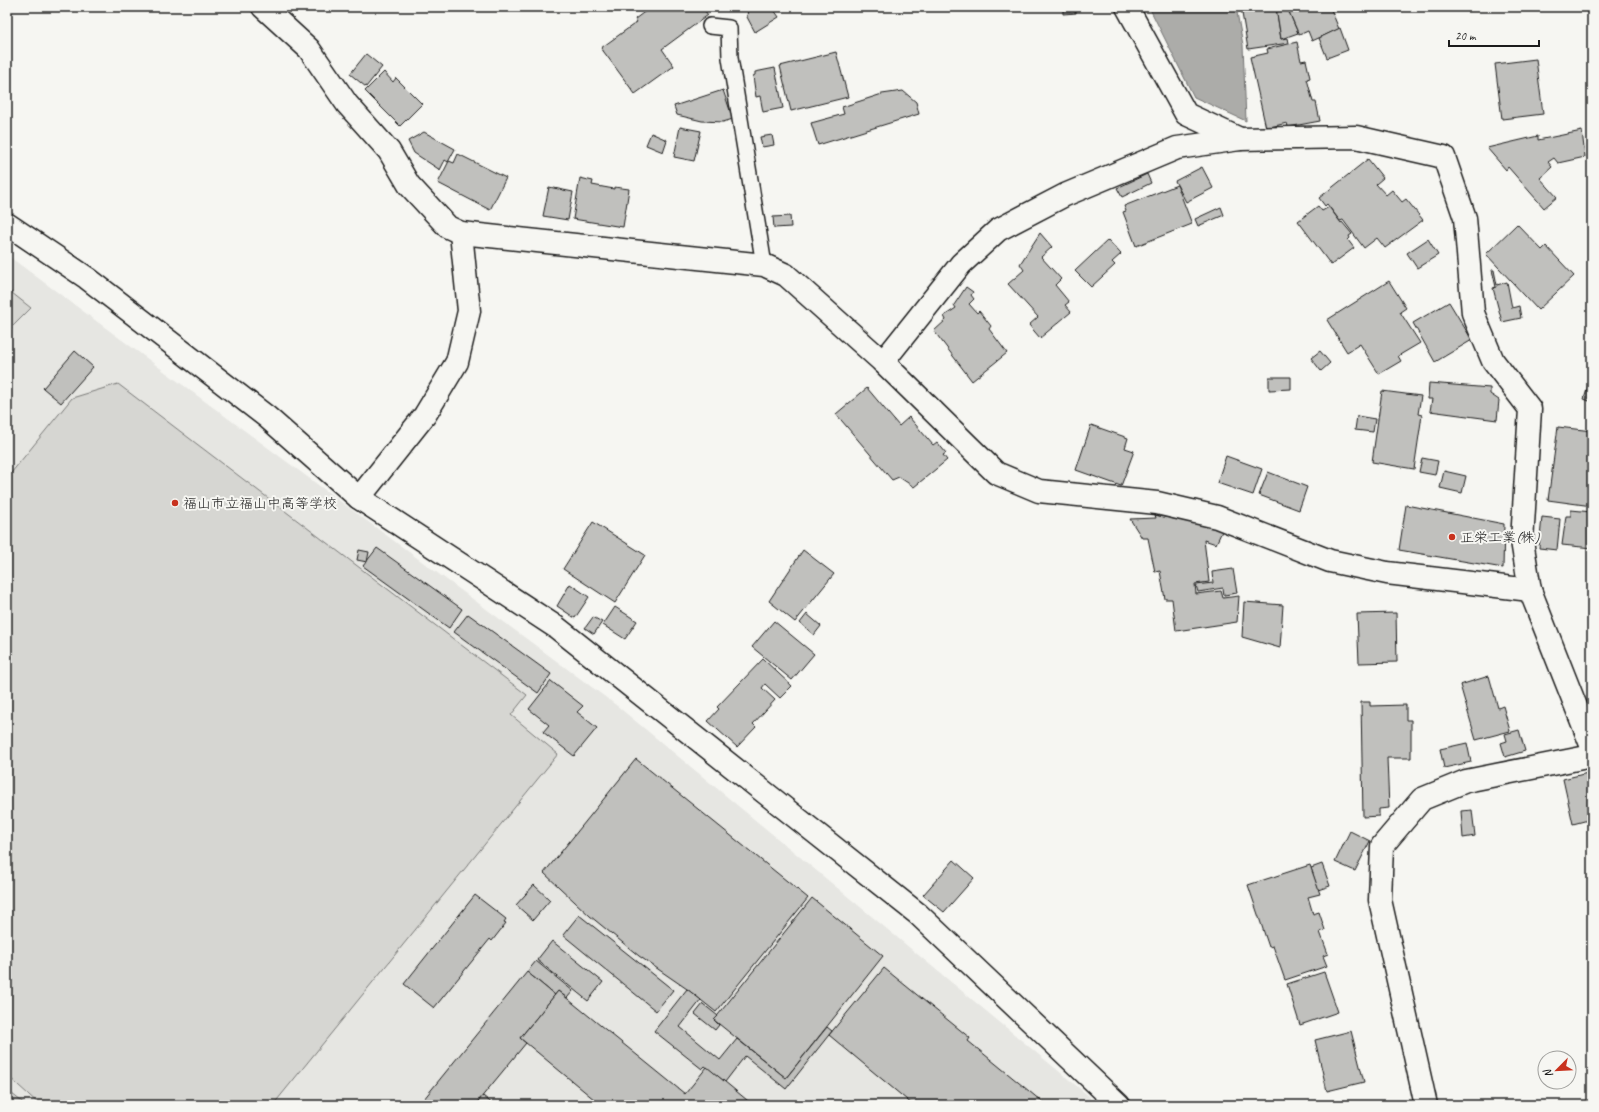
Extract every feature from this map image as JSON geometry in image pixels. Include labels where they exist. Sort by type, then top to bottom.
[{"type":"street","points":[[263,7],[309,49],[347,104],[388,151],[408,185],[448,227],[462,233],[764,265],[786,275],[883,362],[996,473],[1039,491],[1158,503],[1217,516],[1330,561],[1387,573],[1530,590]]},
{"type":"street","points":[[1127,7],[1186,114],[1240,139]]},
{"type":"street","points":[[883,362],[961,264],[998,230],[1065,195],[1177,148],[1240,139],[1356,137],[1444,157],[1466,218],[1473,313],[1492,361],[1530,409],[1522,541],[1530,590],[1592,748]]},
{"type":"street","points":[[7,224],[87,278],[267,418],[359,498],[556,627],[918,914],[1119,1105]]},
{"type":"street","points":[[359,498],[425,415],[457,362],[469,311],[462,233]]},
{"type":"street","points":[[1426,1105],[1380,900],[1382,846],[1422,799],[1466,781],[1592,756]]},
{"type":"lane","points":[[710,26],[729,28],[730,58],[764,265]]},
{"type":"shaded area","points":[[1149,7],[1236,7],[1243,45],[1246,121],[1194,97]]},
{"type":"shaded area","name":"福山市立福山中高等学校","points":[[7,255],[616,705],[1090,1097],[1090,1105],[7,1105]]},
{"type":"shaded area","points":[[7,289],[31,308],[7,332]]},
{"type":"shaded area","points":[[118,384],[527,695],[511,715],[558,754],[273,1105],[40,1105],[7,1075],[7,478],[72,398]]},
{"type":"shaded area","points":[[7,1090],[26,1105],[7,1105]]},
{"type":"building","points":[[651,7],[702,7],[708,15],[662,49],[674,66],[635,94],[601,48],[637,22],[635,19]]},
{"type":"building","points":[[772,7],[779,17],[755,32],[747,17],[748,8]]},
{"type":"building","points":[[1063,7],[1076,7],[1076,13],[1063,14]]},
{"type":"building","points":[[1241,7],[1276,7],[1281,39],[1288,38],[1289,43],[1248,49]]},
{"type":"building","points":[[1276,7],[1287,7],[1298,33],[1281,39]]},
{"type":"building","points":[[1287,7],[1330,7],[1339,29],[1312,41],[1308,31],[1299,35]]},
{"type":"building","points":[[1340,28],[1348,50],[1327,58],[1319,38]]},
{"type":"building","points":[[1297,42],[1301,61],[1306,60],[1310,78],[1307,79],[1313,102],[1316,102],[1320,121],[1288,127],[1287,123],[1266,128],[1250,57],[1268,53],[1267,49]]},
{"type":"building","points":[[836,52],[848,97],[791,111],[780,66]]},
{"type":"building","points":[[366,54],[382,67],[366,87],[350,74]]},
{"type":"building","points":[[1536,59],[1543,114],[1502,119],[1495,64]]},
{"type":"building","points":[[775,68],[783,108],[763,112],[760,96],[756,97],[753,76],[755,75],[755,72]]},
{"type":"building","points":[[384,72],[393,82],[396,78],[422,104],[400,126],[365,91]]},
{"type":"building","points":[[723,90],[733,119],[723,122],[702,121],[677,115],[674,106]]},
{"type":"building","points":[[903,91],[916,102],[919,114],[818,145],[811,123],[844,114],[842,107],[882,94]]},
{"type":"building","points":[[680,127],[701,131],[694,161],[674,157]]},
{"type":"building","points":[[1582,131],[1585,157],[1558,163],[1554,158],[1548,162],[1552,167],[1540,178],[1557,197],[1544,208],[1508,167],[1506,170],[1487,148],[1538,136],[1538,140]]},
{"type":"building","points":[[424,132],[455,149],[448,162],[445,160],[440,170],[414,153],[408,141]]},
{"type":"building","points":[[651,133],[667,140],[663,152],[646,145]]},
{"type":"building","points":[[772,135],[774,145],[762,147],[760,137]]},
{"type":"building","points":[[458,154],[506,178],[490,210],[438,183],[449,161],[454,163]]},
{"type":"building","points":[[1368,159],[1383,178],[1376,184],[1386,195],[1392,190],[1402,202],[1406,199],[1423,220],[1385,248],[1377,238],[1364,248],[1343,220],[1340,221],[1327,204],[1325,206],[1319,198]]},
{"type":"building","points":[[1202,167],[1213,188],[1186,202],[1175,181]]},
{"type":"building","points":[[1147,174],[1151,183],[1122,197],[1117,188]]},
{"type":"building","points":[[580,178],[593,181],[592,185],[614,189],[614,187],[629,189],[623,227],[573,219]]},
{"type":"building","points":[[1177,185],[1192,224],[1136,246],[1123,212],[1126,211],[1124,206]]},
{"type":"building","points":[[549,187],[573,192],[568,220],[543,216]]},
{"type":"building","points":[[1318,206],[1322,211],[1329,207],[1341,223],[1342,222],[1352,234],[1349,236],[1350,238],[1348,240],[1354,248],[1331,265],[1298,221]]},
{"type":"building","points":[[1221,207],[1224,215],[1198,226],[1195,219]]},
{"type":"building","points":[[790,216],[791,227],[774,228],[773,217]]},
{"type":"building","points":[[1517,224],[1542,250],[1546,246],[1574,276],[1538,310],[1486,254]]},
{"type":"building","points":[[1040,233],[1052,247],[1041,257],[1061,279],[1055,285],[1069,302],[1065,305],[1071,312],[1040,338],[1029,325],[1038,317],[1008,284],[1024,270],[1020,264]]},
{"type":"building","points":[[1428,239],[1438,255],[1417,268],[1407,253]]},
{"type":"building","points":[[1108,240],[1121,254],[1112,262],[1115,265],[1091,287],[1075,271]]},
{"type":"building","points":[[1492,270],[1494,270],[1497,285],[1507,282],[1512,308],[1519,306],[1521,318],[1502,322],[1493,288],[1496,287]]},
{"type":"building","points":[[1389,281],[1406,308],[1400,312],[1420,343],[1398,356],[1401,361],[1379,374],[1360,344],[1347,352],[1327,320]]},
{"type":"building","points":[[966,287],[973,292],[971,295],[974,299],[969,304],[977,313],[979,311],[991,326],[989,329],[1007,353],[972,381],[934,331],[946,320],[944,316],[956,308],[954,305]]},
{"type":"building","points":[[1449,302],[1472,340],[1435,362],[1413,323]]},
{"type":"building","points":[[75,351],[93,367],[61,403],[43,388]]},
{"type":"building","points":[[1320,351],[1330,363],[1321,371],[1311,358]]},
{"type":"building","points":[[1269,377],[1291,377],[1291,389],[1269,390]]},
{"type":"building","points":[[1592,377],[1592,402],[1584,399]]},
{"type":"building","points":[[1429,383],[1490,388],[1490,394],[1499,400],[1497,420],[1430,411],[1432,399],[1428,399]]},
{"type":"building","points":[[867,388],[899,426],[909,417],[933,445],[937,442],[946,453],[943,455],[947,460],[914,487],[899,477],[892,480],[836,414]]},
{"type":"building","points":[[1382,391],[1421,396],[1418,414],[1422,415],[1414,469],[1372,462]]},
{"type":"building","points":[[1357,416],[1375,419],[1373,432],[1355,430]]},
{"type":"building","points":[[1091,425],[1128,438],[1125,448],[1134,451],[1121,486],[1076,470]]},
{"type":"building","points":[[1558,427],[1592,431],[1592,506],[1548,500]]},
{"type":"building","points":[[1226,456],[1262,469],[1253,495],[1217,483]]},
{"type":"building","points":[[1422,458],[1438,461],[1435,475],[1419,472]]},
{"type":"building","points":[[1444,471],[1466,476],[1462,493],[1440,488]]},
{"type":"building","points":[[1268,472],[1307,487],[1299,510],[1259,495]]},
{"type":"building","name":"正栄工業(株)","points":[[1406,505],[1504,524],[1503,568],[1399,550]]},
{"type":"building","points":[[1571,510],[1592,512],[1592,548],[1562,545],[1566,516],[1571,516]]},
{"type":"building","points":[[1155,515],[1223,529],[1216,544],[1204,540],[1209,582],[1195,584],[1196,594],[1221,591],[1223,598],[1239,596],[1237,622],[1176,631],[1172,599],[1165,599],[1160,571],[1155,572],[1148,538],[1142,538],[1130,519],[1156,518]]},
{"type":"building","points":[[1542,517],[1560,519],[1557,550],[1539,548]]},
{"type":"building","points":[[593,522],[645,555],[615,603],[563,569]]},
{"type":"building","points":[[377,548],[462,609],[449,628],[363,566]]},
{"type":"building","points":[[359,550],[369,552],[367,562],[357,560]]},
{"type":"building","points":[[803,550],[834,574],[795,622],[769,601]]},
{"type":"building","points":[[1233,569],[1237,593],[1224,595],[1223,588],[1198,592],[1196,585],[1213,583],[1212,572]]},
{"type":"building","points":[[570,584],[589,597],[575,618],[557,606]]},
{"type":"building","points":[[1244,602],[1283,605],[1280,648],[1242,637]]},
{"type":"building","points":[[615,607],[637,621],[625,639],[603,625]]},
{"type":"building","points":[[1396,613],[1397,662],[1359,663],[1357,614]]},
{"type":"building","points":[[468,614],[551,674],[538,693],[454,632]]},
{"type":"building","points":[[807,614],[821,626],[814,635],[800,623]]},
{"type":"building","points":[[593,617],[602,622],[594,634],[585,628]]},
{"type":"building","points":[[774,621],[814,654],[792,680],[752,647]]},
{"type":"building","points":[[763,659],[792,686],[780,698],[765,684],[762,688],[775,700],[753,724],[756,727],[737,747],[708,721],[719,709],[717,707]]},
{"type":"building","points":[[1489,676],[1498,708],[1503,706],[1510,731],[1476,740],[1460,685]]},
{"type":"building","points":[[551,681],[583,706],[577,712],[597,728],[574,756],[543,732],[549,725],[529,709]]},
{"type":"building","points":[[1361,702],[1370,702],[1370,706],[1406,705],[1406,720],[1411,720],[1411,758],[1387,758],[1389,808],[1379,809],[1379,816],[1363,817]]},
{"type":"building","points":[[1519,730],[1525,751],[1505,757],[1501,743],[1507,741],[1505,734]]},
{"type":"building","points":[[1467,743],[1471,762],[1444,768],[1440,749]]},
{"type":"building","points":[[636,759],[808,898],[716,1012],[687,989],[639,956],[590,916],[544,873]]},
{"type":"building","points":[[1592,772],[1592,819],[1573,824],[1563,779]]},
{"type":"building","points":[[1472,810],[1475,836],[1463,838],[1461,811]]},
{"type":"building","points":[[1350,831],[1370,841],[1355,871],[1335,862]]},
{"type":"building","points":[[954,860],[974,878],[944,912],[923,895]]},
{"type":"building","points":[[1322,864],[1330,886],[1318,890],[1311,868]]},
{"type":"building","points":[[1310,865],[1320,894],[1308,897],[1313,914],[1319,912],[1325,930],[1320,932],[1328,954],[1323,956],[1327,966],[1285,980],[1273,946],[1269,947],[1248,885]]},
{"type":"building","points":[[534,885],[550,900],[533,920],[516,905]]},
{"type":"building","points":[[475,895],[506,919],[504,922],[506,923],[492,941],[490,939],[434,1008],[404,984]]},
{"type":"building","points":[[812,898],[883,956],[786,1078],[714,1020]]},
{"type":"building","points":[[579,915],[673,990],[656,1011],[563,935]]},
{"type":"building","points":[[552,941],[603,982],[588,1001],[537,960]]},
{"type":"building","points":[[536,961],[573,991],[567,998],[558,991],[555,995],[527,972]]},
{"type":"building","points":[[884,968],[970,1038],[968,1041],[1046,1105],[913,1105],[829,1035]]},
{"type":"building","points":[[527,972],[555,995],[520,1038],[526,1043],[475,1105],[419,1105]]},
{"type":"building","points":[[1324,972],[1338,1012],[1300,1025],[1287,984]]},
{"type":"building","points":[[687,989],[701,1000],[680,1027],[720,1060],[737,1039],[786,1078],[827,1027],[832,1031],[786,1089],[745,1056],[725,1082],[705,1066],[702,1069],[654,1031]]},
{"type":"building","points":[[558,991],[685,1094],[707,1067],[753,1105],[601,1105],[520,1038]]},
{"type":"building","points":[[703,1004],[718,1016],[714,1020],[719,1025],[715,1030],[695,1014]]},
{"type":"building","points":[[1351,1031],[1364,1082],[1327,1091],[1315,1040]]},
{"type":"building","points":[[483,1096],[494,1105],[475,1105]]},
{"type":"place","name":"福山市立福山中高等学校","points":[[175,503]]},
{"type":"place","name":"正栄工業(株)","points":[[1452,537]]}]
